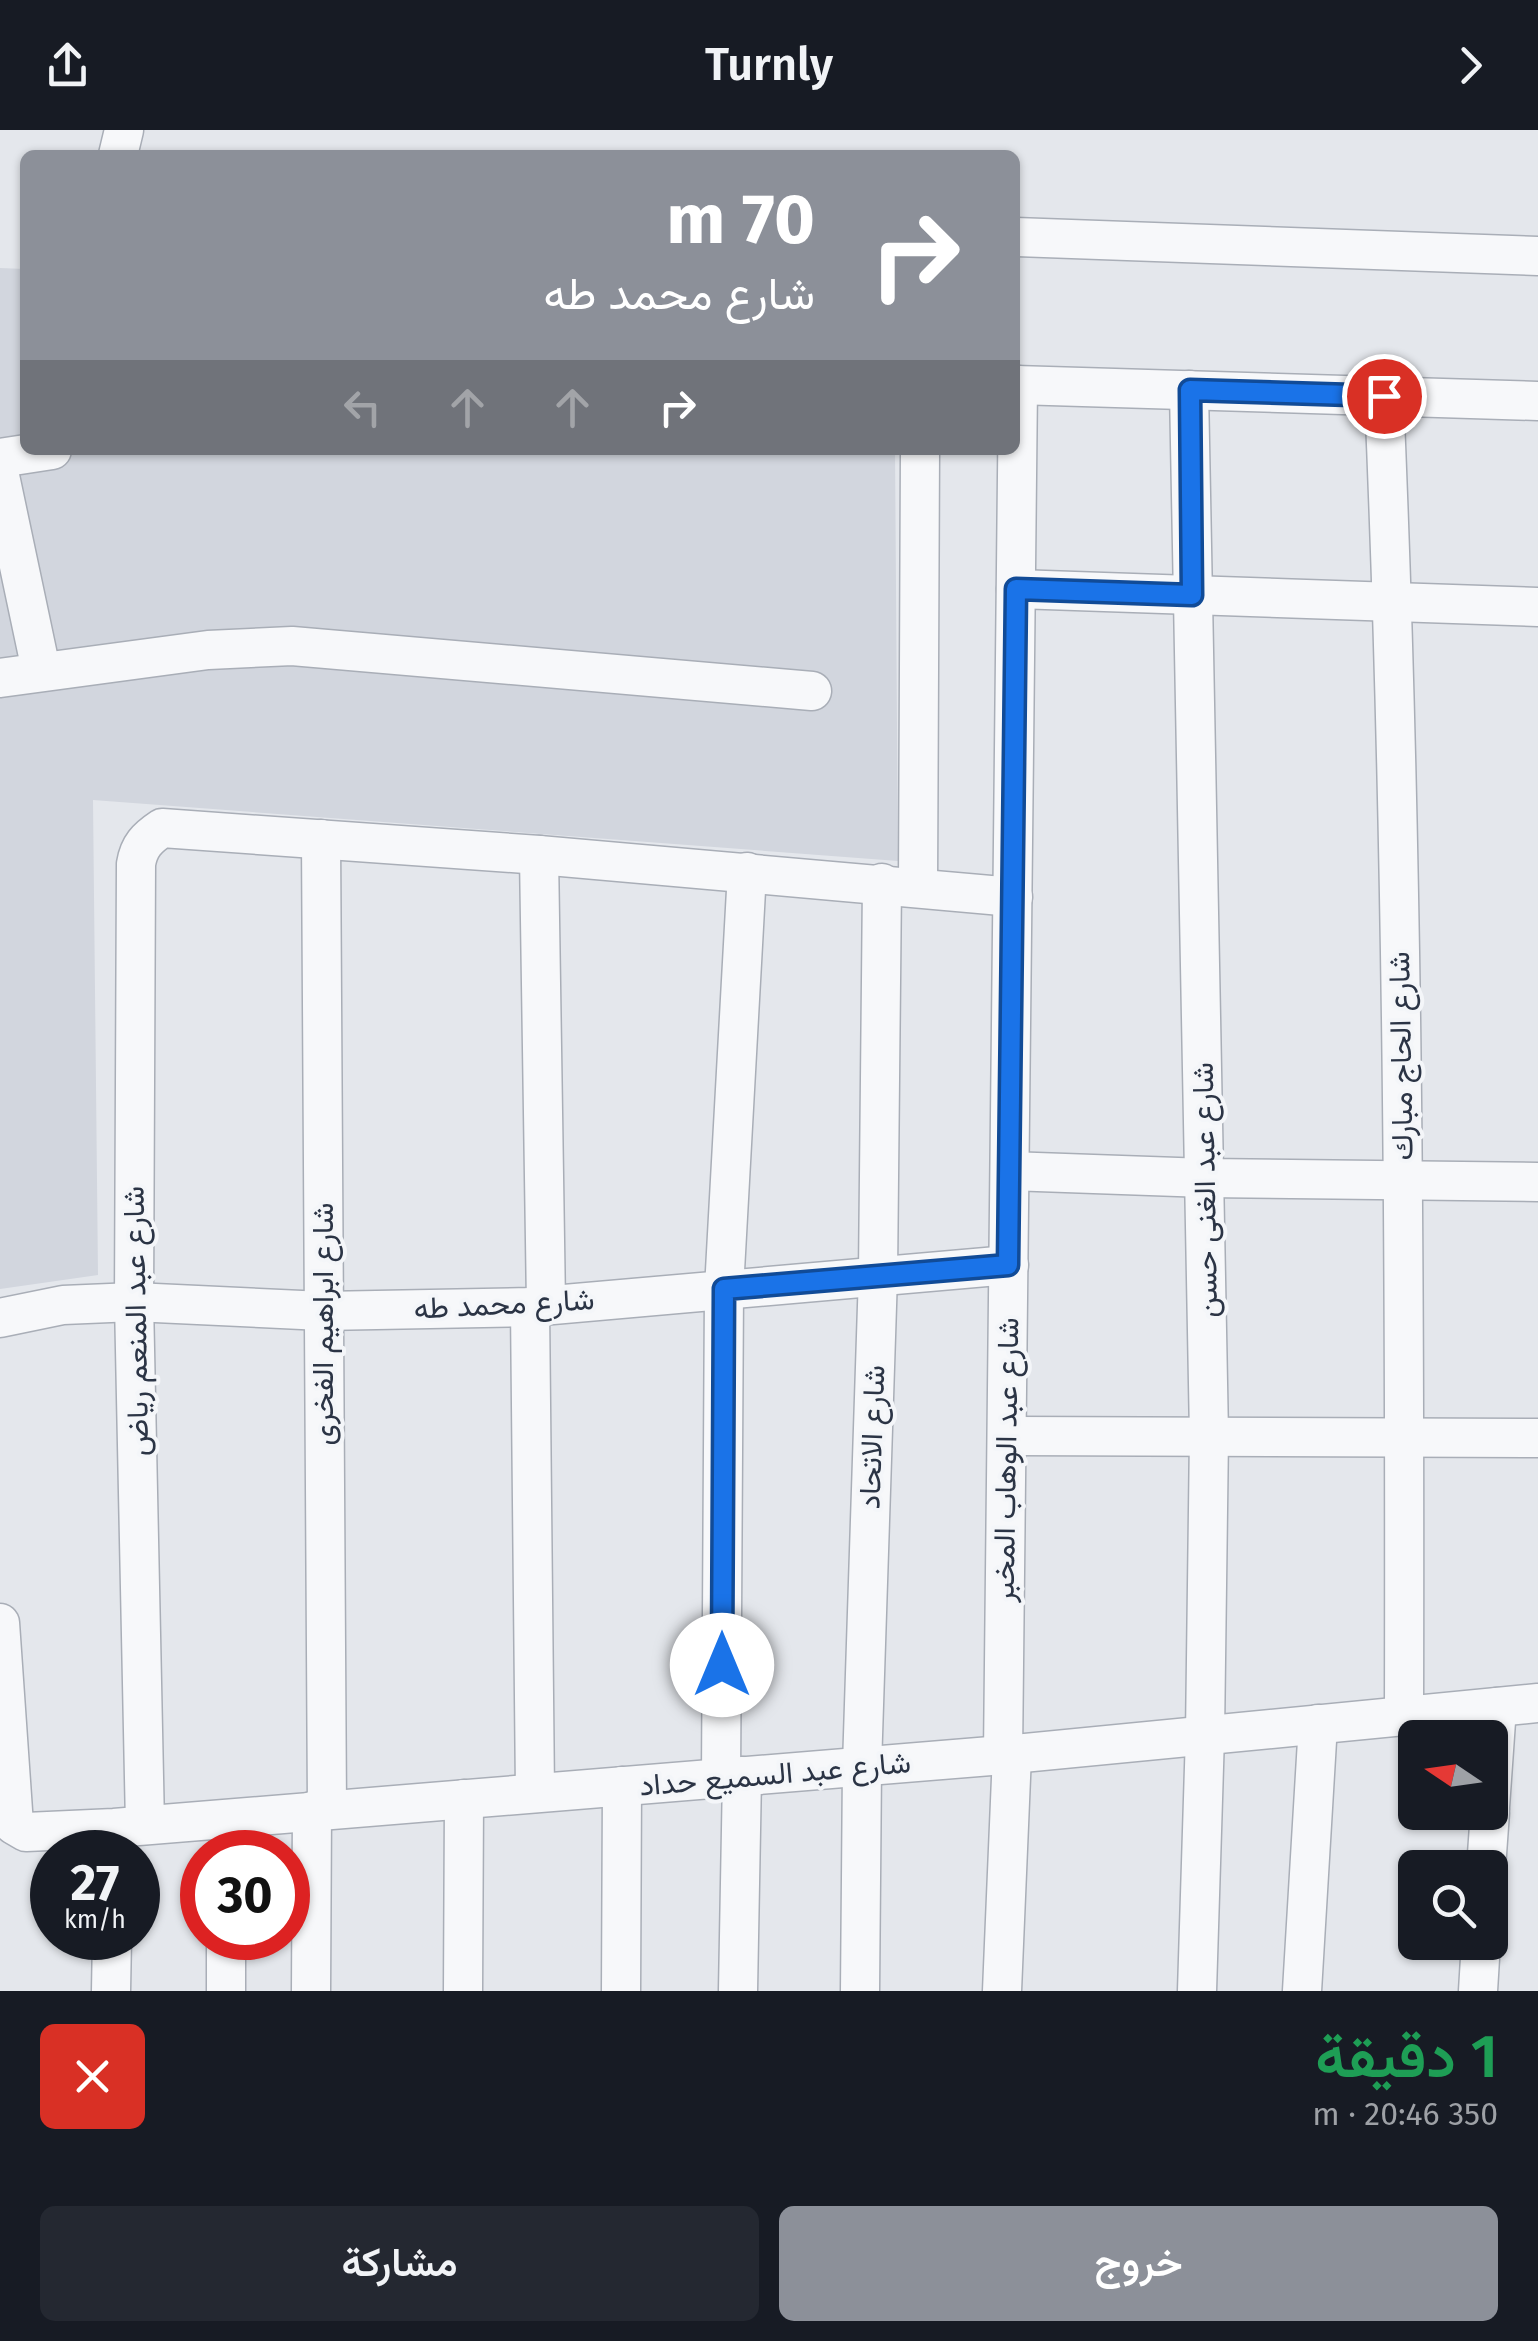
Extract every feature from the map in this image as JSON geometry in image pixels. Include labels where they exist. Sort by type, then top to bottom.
[{"type":"street","points":[[1020,237],[1538,256]]},
{"type":"street","points":[[1020,385],[1538,400]]},
{"type":"street","name":"شارع عبد الغنى حسن","points":[[1190,390],[1208,1436],[1197,1991]]},
{"type":"street","name":"شارع الحاج مبارك","points":[[1384,396],[1393,602],[1403,1182],[1404,1716]]},
{"type":"street","name":"شارع الاتحاد","points":[[860,1991],[862,1766],[878,1275],[920,455]]},
{"type":"street","name":"شارع عبد الوهاب المخبر","points":[[1002,1991],[1008,1754],[1008,1265],[1017,455]]},
{"type":"street","points":[[0,476],[42,670]]},
{"type":"street","points":[[1016,589],[1538,607]]},
{"type":"street","points":[[0,678],[208,650],[292,646],[812,691]]},
{"type":"street","name":"شارع عبد المنعم رياض","points":[[124,1830],[134,1302],[136,864],[139,849],[162,828],[321,839]]},
{"type":"street","points":[[321,839],[1013,897]]},
{"type":"street","name":"شارع ابراهيم الفخرى","points":[[311,1991],[320,1811],[321,839]]},
{"type":"street","points":[[534,1793],[538,855]]},
{"type":"street","points":[[738,1991],[724,1289],[746,872]]},
{"type":"street","points":[[1010,1172],[1538,1182]]},
{"type":"street","name":"شارع محمد طه","points":[[0,1318],[63,1305],[134,1302],[322,1311],[538,1306],[1008,1265]]},
{"type":"street","points":[[1007,1436],[1538,1438]]},
{"type":"street","points":[[0,1623],[9,1810]]},
{"type":"street","name":"شارع عبد السميع حداد","points":[[249,1830],[320,1811],[1008,1754],[1538,1703]]},
{"type":"street","points":[[1495,1720],[1496,1707]]},
{"type":"street","points":[[1302,1991],[1318,1724]]},
{"type":"street","points":[[620,1991],[622,1786]]},
{"type":"street","points":[[463,1991],[464,1799]]},
{"type":"street","name":"شارع عبد السميع حداد","points":[[9,1810],[30,1832]]},
{"type":"street","points":[[111,1991],[112,1960]]},
{"type":"street","points":[[226,1960],[226,1991]]},
{"type":"street","points":[[1478,1991],[1480,1960]]},
{"type":"shaded area","points":[[0,268],[20,269],[20,455],[895,455],[898,861],[93,800],[98,1275],[0,1289]]},
{"type":"route","points":[[722,1665],[724,1289],[1008,1265],[1016,589],[1192,595],[1190,390],[1384,396]]}]
